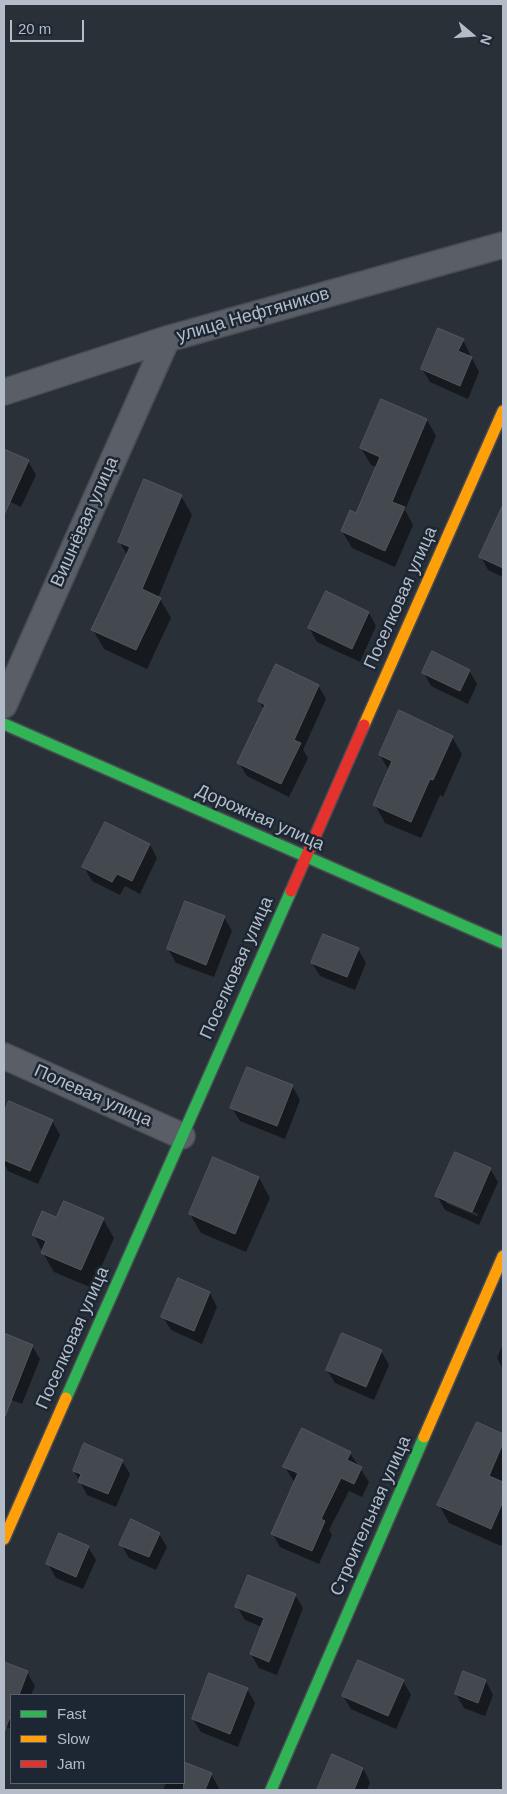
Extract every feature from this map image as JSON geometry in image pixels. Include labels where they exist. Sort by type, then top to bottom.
[{"type":"street","name":"улица Нефтяников","points":[[4,392],[167,339],[503,244]]},
{"type":"street","name":"Вишнёвая улица","points":[[4,705],[167,339]]},
{"type":"street","name":"Поселковая улица","points":[[4,1539],[503,411]]},
{"type":"street","name":"Дорожная улица","points":[[4,724],[503,943]]},
{"type":"street","name":"Полевая улица","points":[[4,1056],[182,1136]]},
{"type":"street","name":"Строительная улица","points":[[271,1790],[503,1256]]},
{"type":"building","points":[[438,328],[464,339],[458,351],[472,357],[460,386],[421,369]]},
{"type":"building","points":[[381,399],[427,419],[392,502],[405,507],[385,551],[341,531],[350,510],[356,513],[380,457],[360,448]]},
{"type":"building","points":[[4,449],[29,460],[4,515]]},
{"type":"building","points":[[144,479],[182,495],[142,589],[161,598],[136,650],[91,630],[130,547],[118,542]]},
{"type":"building","points":[[503,505],[503,568],[479,557]]},
{"type":"building","points":[[326,591],[369,612],[352,649],[308,628]]},
{"type":"building","points":[[432,651],[470,670],[460,691],[422,673]]},
{"type":"building","points":[[276,664],[319,685],[294,740],[301,743],[281,784],[237,763],[265,705],[258,701]]},
{"type":"building","points":[[399,710],[453,736],[433,780],[430,779],[411,822],[373,805],[392,761],[379,755]]},
{"type":"building","points":[[105,822],[150,844],[132,881],[117,874],[112,882],[82,867]]},
{"type":"building","points":[[185,901],[225,916],[206,965],[167,949]]},
{"type":"building","points":[[323,934],[359,948],[347,977],[311,963]]},
{"type":"building","points":[[247,1067],[293,1085],[277,1126],[230,1108]]},
{"type":"building","points":[[9,1101],[53,1120],[30,1171],[4,1160],[4,1113]]},
{"type":"building","points":[[455,1152],[491,1168],[472,1212],[435,1196]]},
{"type":"building","points":[[213,1157],[259,1177],[235,1234],[189,1214]]},
{"type":"building","points":[[64,1201],[104,1218],[81,1270],[41,1253],[46,1241],[32,1235],[42,1211],[56,1217]]},
{"type":"building","points":[[178,1278],[210,1292],[194,1331],[161,1317]]},
{"type":"building","points":[[4,1333],[33,1345],[5,1416],[4,1416]]},
{"type":"building","points":[[342,1333],[382,1350],[366,1387],[326,1370]]},
{"type":"building","points":[[477,1422],[503,1434],[503,1443],[489,1476],[503,1482],[503,1501],[491,1529],[437,1505]]},
{"type":"building","points":[[302,1428],[351,1452],[347,1460],[362,1467],[354,1484],[341,1478],[321,1519],[325,1521],[312,1551],[271,1534],[298,1473],[283,1467]]},
{"type":"building","points":[[84,1443],[123,1460],[108,1494],[78,1482],[81,1474],[73,1471]]},
{"type":"building","points":[[131,1519],[160,1533],[149,1557],[119,1545]]},
{"type":"building","points":[[59,1533],[89,1546],[76,1577],[46,1564]]},
{"type":"building","points":[[248,1575],[296,1594],[269,1662],[250,1654],[264,1618],[235,1607]]},
{"type":"building","points":[[358,1660],[404,1680],[388,1716],[342,1696]]},
{"type":"building","points":[[4,1662],[28,1671],[19,1694],[10,1694],[10,1717],[5,1730]]},
{"type":"building","points":[[463,1671],[486,1680],[478,1703],[455,1694]]},
{"type":"building","points":[[209,1673],[248,1688],[230,1734],[192,1719]]},
{"type":"building","points":[[332,1754],[363,1768],[354,1790],[317,1790]]},
{"type":"building","points":[[185,1762],[212,1773],[205,1790],[184,1790]]},
{"type":"traffic: fast","points":[[4,724],[503,943]]},
{"type":"traffic: fast","points":[[66,1398],[291,891]]},
{"type":"traffic: fast","points":[[271,1790],[424,1437]]},
{"type":"traffic: slow","points":[[364,725],[503,411]]},
{"type":"traffic: slow","points":[[424,1437],[503,1256]]},
{"type":"traffic: slow","points":[[4,1539],[66,1398]]},
{"type":"traffic: jam","points":[[291,891],[364,725]]}]
